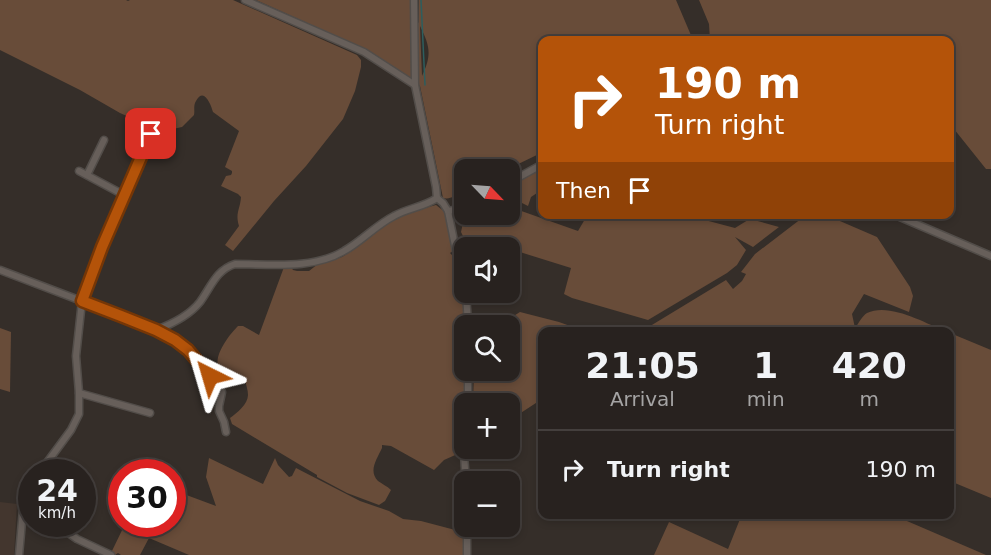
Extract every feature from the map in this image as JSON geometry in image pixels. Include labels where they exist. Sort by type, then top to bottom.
[{"type":"street","points":[[245,0],[364,52],[415,86]]},
{"type":"street","points":[[414,0],[415,86],[436,187],[436,198]]},
{"type":"street","points":[[50,459],[71,430],[79,414],[76,356],[82,301],[102,247],[151,134]]},
{"type":"street","points":[[87,175],[104,140]]},
{"type":"street","points":[[520,177],[538,167]]},
{"type":"street","points":[[79,171],[124,195]]},
{"type":"street","points":[[436,198],[448,211],[454,241]]},
{"type":"street","points":[[156,330],[187,315],[199,302],[214,279],[228,266],[318,262],[346,250],[391,217],[436,198]]},
{"type":"street","points":[[448,211],[454,209]]},
{"type":"street","points":[[905,219],[991,256]]},
{"type":"street","points":[[0,270],[156,330],[182,345],[219,384],[222,392],[219,411],[226,432]]},
{"type":"street","points":[[79,393],[150,413]]},
{"type":"street","points":[[19,555],[20,537]]},
{"type":"street","points":[[74,537],[111,555]]},
{"type":"street","points":[[467,537],[467,555]]},
{"type":"shaded area","points":[[0,0],[233,0],[357,55],[361,60],[361,67],[355,91],[343,119],[233,251],[225,245],[239,226],[241,197],[221,186],[226,176],[232,173],[225,167],[239,131],[213,112],[207,98],[202,95],[195,103],[194,115],[182,127],[173,129],[155,117],[140,122],[0,50]]},
{"type":"shaded area","points":[[256,0],[410,0],[410,16],[419,23],[419,0],[676,0],[691,36],[538,36],[538,154],[520,163],[520,159],[454,159],[454,196],[449,198],[443,198],[418,72],[407,78],[338,37]],"holes":[[[420,26],[428,45],[422,76]]]},
{"type":"shaded area","points":[[699,0],[991,0],[991,169],[986,169],[954,129],[954,36],[710,36],[709,24]]},
{"type":"shaded area","points":[[538,170],[538,192],[531,197],[528,206],[520,202],[520,179]]},
{"type":"shaded area","points":[[436,205],[445,212],[454,250],[450,253],[454,257],[454,303],[464,303],[464,315],[454,315],[454,381],[466,381],[466,390],[466,393],[454,393],[454,456],[444,460],[434,470],[391,446],[382,445],[374,465],[374,473],[378,481],[391,490],[385,501],[379,505],[347,493],[317,477],[232,424],[230,418],[246,402],[247,389],[245,380],[220,370],[218,359],[226,341],[238,326],[243,326],[259,335],[284,267],[291,267],[297,271],[309,271],[318,264],[342,257],[398,215]]},
{"type":"shaded area","points":[[520,211],[538,217],[538,219],[578,231],[585,219],[701,219],[735,228],[748,220],[754,220],[779,227],[753,247],[735,237],[746,250],[737,265],[648,320],[564,294],[571,268],[520,252],[520,237],[464,237],[461,232],[463,225],[520,225]]},
{"type":"shaded area","points":[[801,219],[835,219],[877,237],[910,287],[913,296],[909,312],[864,294],[852,314],[855,327],[649,327],[726,280],[733,289],[742,281],[746,274],[741,272],[755,254]]},
{"type":"shaded area","points":[[876,310],[907,315],[936,327],[856,327],[867,313]]},
{"type":"shaded area","points":[[520,312],[573,327],[538,327],[538,402],[520,413],[520,393],[473,393],[474,381],[520,381],[520,315],[515,315]]},
{"type":"shaded area","points":[[0,328],[11,332],[10,392],[0,389]]},
{"type":"shaded area","points":[[954,335],[991,350],[991,498],[954,483]]},
{"type":"shaded area","points":[[209,458],[263,484],[275,458],[289,477],[296,468],[360,501],[389,511],[403,519],[454,530],[454,537],[464,537],[465,555],[189,555],[149,538],[140,555],[111,553],[119,537],[186,537],[186,495],[216,506],[206,477]]},
{"type":"shaded area","points":[[0,502],[17,504],[14,555],[0,555]]},
{"type":"shaded area","points":[[740,519],[902,519],[986,555],[654,555],[669,522],[728,549]]},
{"type":"waterway","points":[[421,0],[425,85]]},
{"type":"route","points":[[151,134],[102,247],[82,301],[156,330],[175,340],[188,350],[210,376]]}]
